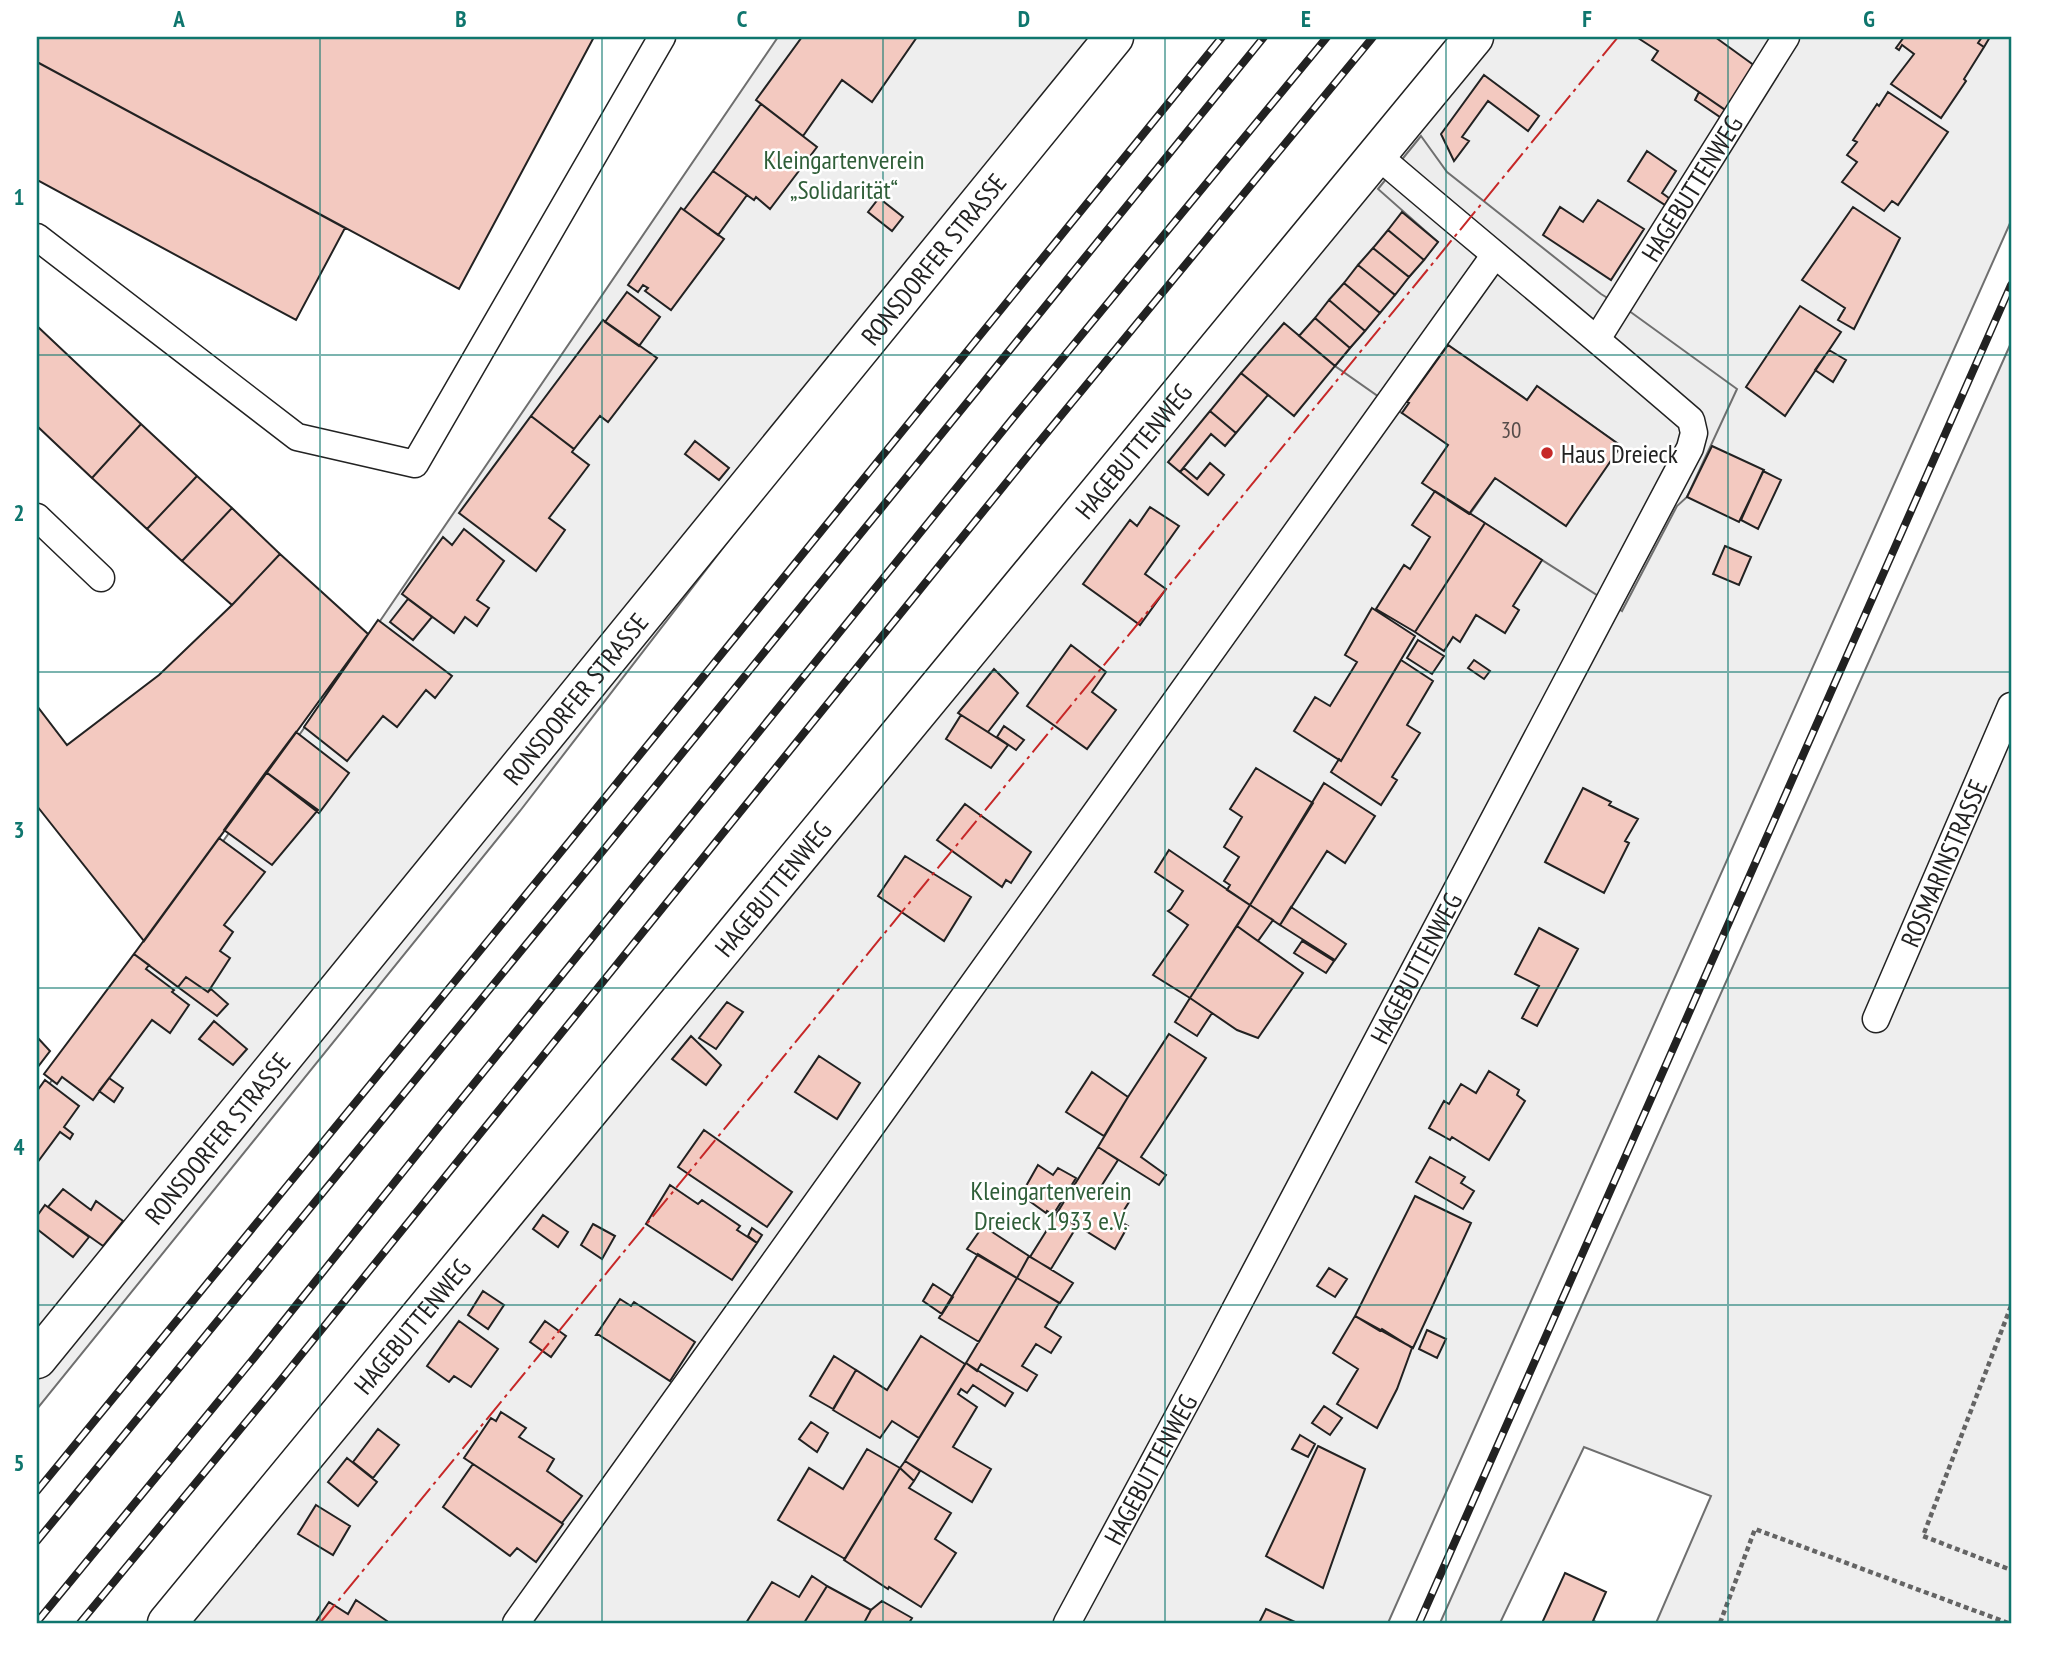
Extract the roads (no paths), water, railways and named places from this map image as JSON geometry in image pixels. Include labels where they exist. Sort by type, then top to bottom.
[{"type":"street","name":"RONSDORFER STRASSE","points":[[37,1359],[1114,37]]},
{"type":"street","name":"HAGEBUTTENWEG","points":[[167,1623],[1474,37]]},
{"type":"lane","points":[[37,237],[298,437],[415,464],[662,37]]},
{"type":"lane","name":"HAGEBUTTENWEG","points":[[1597,339],[1786,37]]},
{"type":"lane","name":"HAGEBUTTENWEG","points":[[1067,1623],[1690,448],[1695,433],[1691,420],[1377,155]]},
{"type":"lane","points":[[516,1623],[1494,256]]},
{"type":"lane","points":[[37,517],[102,578]]},
{"type":"lane","name":"ROSMARINSTRASSE","points":[[1876,1019],[2011,706]]},
{"type":"railway","points":[[37,1491],[569,842],[1222,37]]},
{"type":"railway","points":[[37,1541],[593,863],[1264,37]]},
{"type":"railway","points":[[37,1622],[254,1358],[1009,423],[1327,37]]},
{"type":"railway","points":[[80,1623],[280,1381],[1036,446],[1373,37]]},
{"type":"railway","points":[[1419,1623],[2011,285]]},
{"type":"place","name":"Haus Dreieck","points":[[1547,453]]},
{"type":"park label","name":"Kleingartenverein „Solidarität“","points":[[844,174]]},
{"type":"park label","name":"Kleingartenverein Dreieck 1933 e.V.","points":[[1051,1205]]}]
